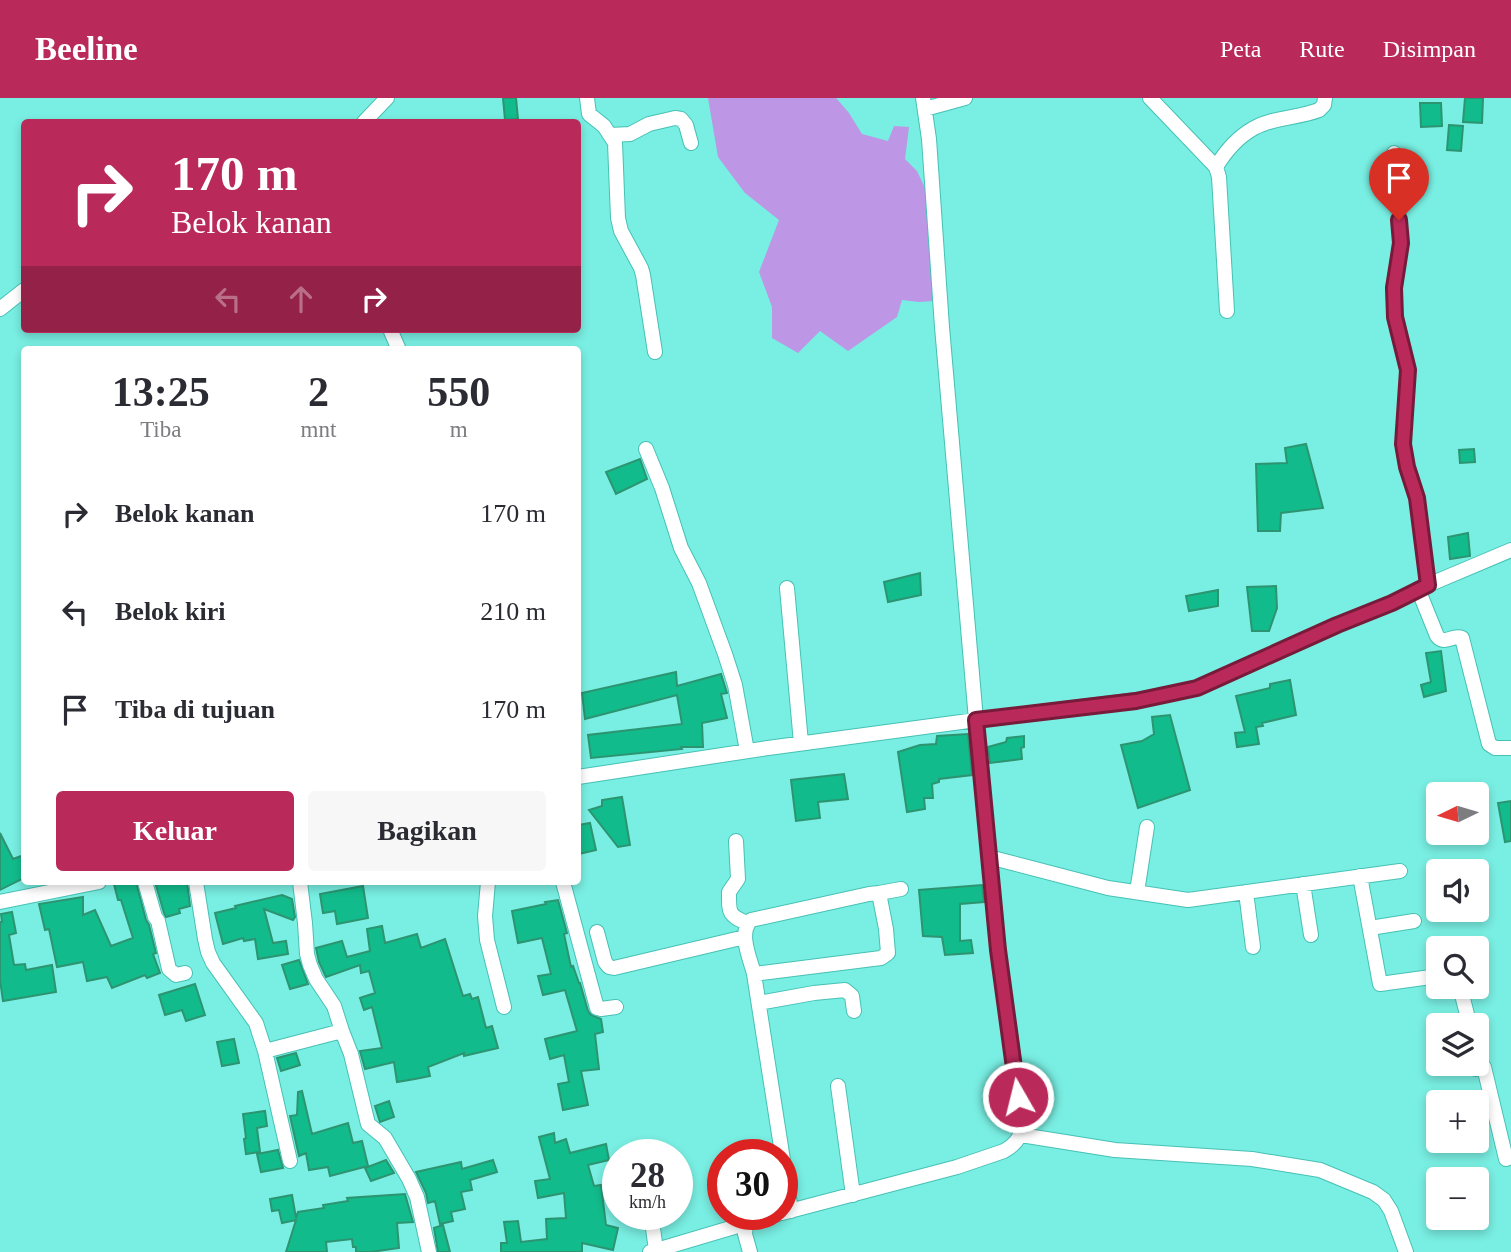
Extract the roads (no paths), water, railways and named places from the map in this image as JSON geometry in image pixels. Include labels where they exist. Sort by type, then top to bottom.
[{"type":"street","points":[[367,119],[387,98]]},
{"type":"street","points":[[587,98],[589,114],[604,125],[615,143],[618,218],[621,232],[643,275],[654,352]]},
{"type":"street","points":[[798,1209],[957,1167],[1004,1151],[1021,1135],[1023,1127],[998,950],[989,857],[924,103],[965,98]]},
{"type":"street","points":[[1150,98],[1216,167],[1219,177],[1227,311]]},
{"type":"street","points":[[1216,167],[1225,153],[1255,127],[1319,110],[1324,106],[1325,98]]},
{"type":"street","points":[[610,135],[630,134],[649,124],[675,118],[681,119],[686,125],[691,144]]},
{"type":"street","points":[[1394,153],[1401,243],[1394,288],[1395,317],[1408,370],[1403,444],[1417,498],[1423,587],[1437,636],[1444,641],[1455,637],[1462,638],[1489,744],[1494,748],[1511,748]]},
{"type":"street","points":[[0,309],[21,292]]},
{"type":"street","points":[[646,449],[681,548],[699,583],[725,654],[735,685],[747,751]]},
{"type":"street","points":[[581,777],[801,743],[1136,701],[1197,688],[1511,550]]},
{"type":"street","points":[[787,588],[801,743]]},
{"type":"street","points":[[1137,892],[1147,827]]},
{"type":"street","points":[[736,841],[738,879],[729,892],[730,913],[746,930],[759,1003],[775,1139]]},
{"type":"street","points":[[989,857],[1108,888],[1188,900],[1401,871]]},
{"type":"street","points":[[1360,876],[1380,984],[1426,978]]},
{"type":"street","points":[[1303,884],[1311,935]]},
{"type":"street","points":[[0,902],[84,885]]},
{"type":"street","points":[[146,885],[158,921],[169,969],[176,975],[186,973]]},
{"type":"street","points":[[197,885],[208,952],[256,1023],[290,1161]]},
{"type":"street","points":[[300,885],[307,954],[316,979],[334,1006],[352,1054],[368,1124],[385,1138],[417,1197],[429,1252]]},
{"type":"street","points":[[488,885],[485,916],[487,940],[504,1007]]},
{"type":"street","points":[[564,885],[597,1008],[616,1007]]},
{"type":"street","points":[[597,932],[605,962],[614,968],[746,930],[751,920],[901,889]]},
{"type":"street","points":[[1245,892],[1253,947]]},
{"type":"street","points":[[754,974],[886,956],[886,929],[880,893]]},
{"type":"street","points":[[1370,928],[1414,920]]},
{"type":"street","points":[[759,1003],[842,990],[852,996],[853,1011]]},
{"type":"street","points":[[265,1051],[342,1031]]},
{"type":"street","points":[[1486,1076],[1506,1139],[1506,1159],[1511,1157]]},
{"type":"street","points":[[838,1086],[853,1195]]},
{"type":"street","points":[[1021,1135],[1115,1150],[1252,1159],[1320,1170],[1373,1192],[1384,1200],[1406,1252]]},
{"type":"street","points":[[652,1230],[653,1251],[725,1230]]},
{"type":"street","points":[[745,1230],[750,1252]]}]
